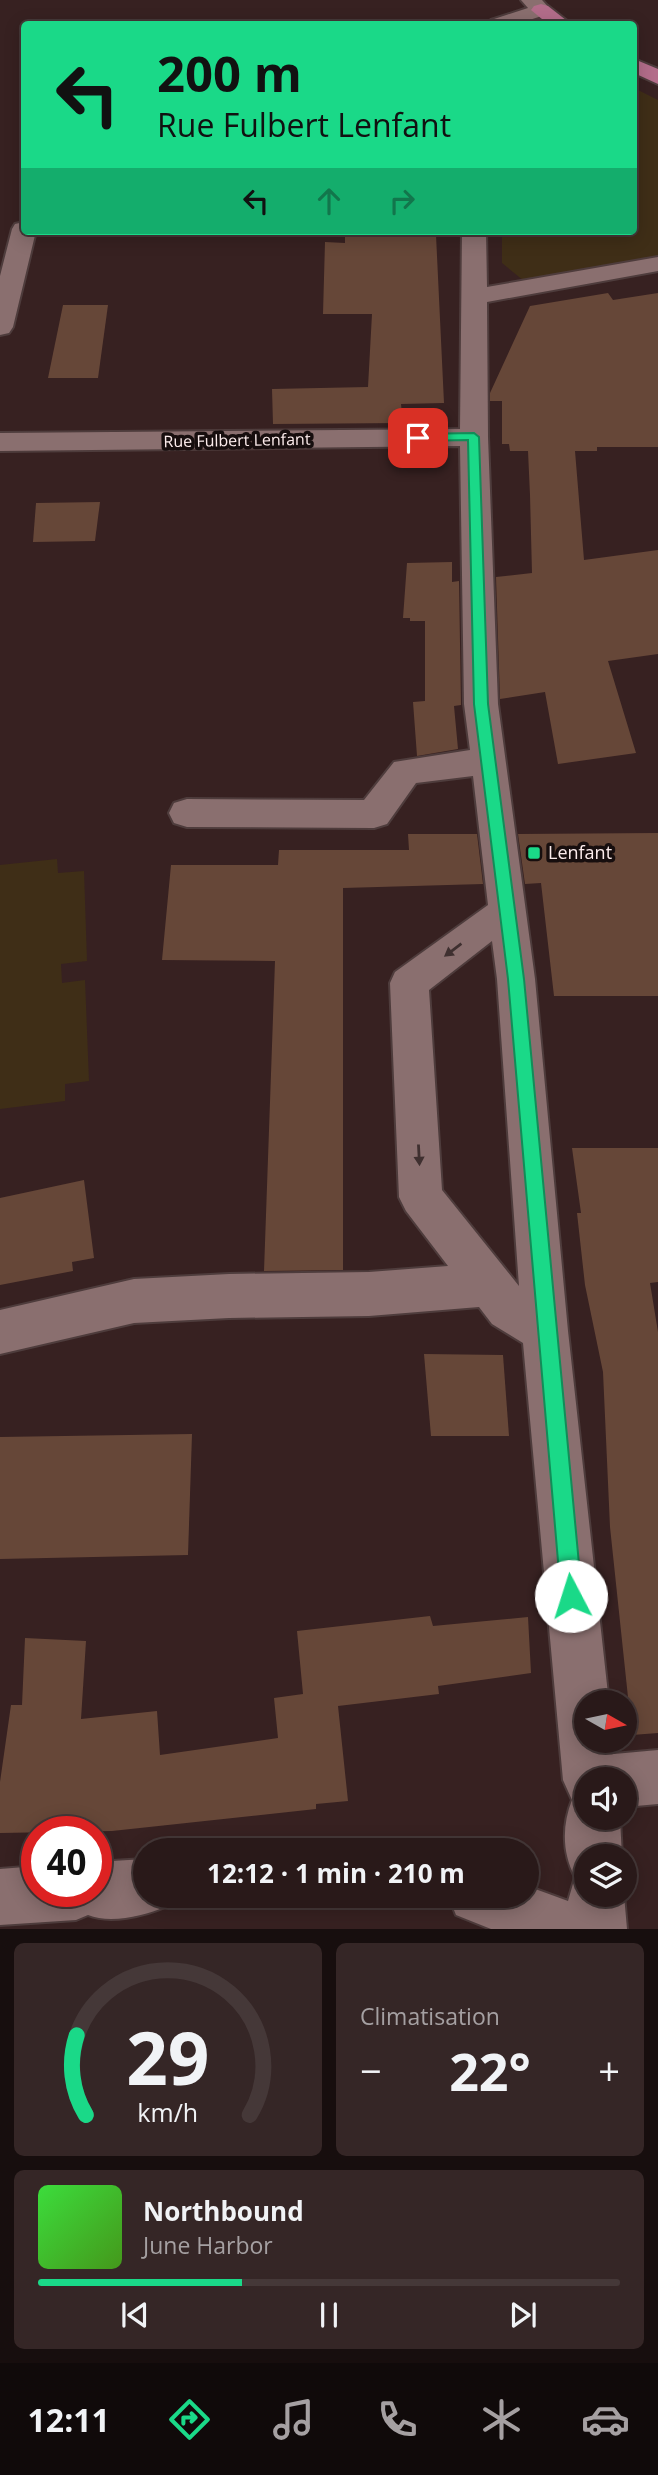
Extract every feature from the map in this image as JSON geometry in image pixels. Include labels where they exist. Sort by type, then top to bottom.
[{"type":"main road","points":[[536,5],[557,21]]},
{"type":"main road","points":[[637,67],[658,78]]},
{"type":"street","points":[[504,21],[536,5]]},
{"type":"street","points":[[0,327],[23,235]]},
{"type":"street","points":[[474,235],[474,437],[481,704],[509,911],[545,1331],[589,1767]]},
{"type":"street","points":[[473,297],[658,264]]},
{"type":"street","name":"Rue Fulbert Lenfant","points":[[0,442],[474,437]]},
{"type":"street","points":[[187,813],[374,814],[406,771],[489,761]]},
{"type":"street","points":[[509,911],[484,926],[409,983],[421,1196],[508,1308],[545,1331]]},
{"type":"street","points":[[0,1332],[134,1301],[229,1296],[369,1294],[488,1285]]},
{"type":"street","points":[[637,1779],[658,1777]]},
{"type":"street","points":[[112,1889],[133,1888]]},
{"type":"street","points":[[0,1897],[21,1896]]},
{"type":"street","points":[[597,1907],[598,1929]]},
{"type":"street","points":[[510,1908],[566,1929]]},
{"type":"shaded area","points":[[637,90],[658,100],[658,258],[524,281],[502,263],[502,235],[637,235]]},
{"type":"shaded area","points":[[57,859],[58,873],[84,871],[87,961],[61,964],[62,983],[85,980],[89,1081],[65,1084],[65,1101],[0,1109],[0,865]]},
{"type":"building","points":[[345,235],[436,235],[444,403],[401,404],[403,423],[273,424],[272,389],[368,387],[372,314],[323,314],[325,242],[345,243]]},
{"type":"building","points":[[608,293],[613,300],[658,293],[658,447],[597,447],[597,451],[575,451],[584,560],[658,550],[658,654],[608,661],[636,753],[558,764],[545,692],[500,699],[496,577],[532,573],[530,495],[528,451],[510,451],[509,444],[502,444],[502,401],[490,401],[490,393],[530,306]]},
{"type":"building","points":[[63,305],[108,305],[98,378],[48,378]]},
{"type":"building","points":[[100,502],[95,541],[33,542],[36,503]]},
{"type":"building","points":[[452,562],[452,582],[459,581],[461,705],[454,706],[458,749],[417,756],[413,702],[425,701],[425,621],[403,618],[407,563]]},
{"type":"building","points":[[658,833],[658,996],[554,996],[541,883],[525,884],[518,834]]},
{"type":"building","points":[[408,834],[477,834],[483,884],[343,888],[343,1270],[264,1271],[275,961],[162,960],[171,865],[278,865],[279,850],[409,850]]},
{"type":"building","points":[[572,1148],[658,1148],[658,1282],[650,1283],[658,1332],[658,1733],[637,1735],[637,1690],[627,1690],[610,1527],[603,1372],[585,1285],[577,1213],[581,1213]]},
{"type":"building","points":[[84,1180],[94,1258],[72,1262],[73,1271],[0,1285],[0,1198]]},
{"type":"building","points":[[424,1354],[503,1355],[509,1436],[431,1436]]},
{"type":"building","points":[[192,1434],[188,1555],[0,1559],[0,1437]]},
{"type":"building","points":[[430,1616],[433,1626],[528,1617],[531,1673],[438,1686],[439,1694],[338,1706],[348,1801],[316,1804],[316,1809],[112,1831],[112,1816],[21,1816],[21,1833],[0,1833],[0,1782],[11,1705],[22,1705],[25,1638],[86,1641],[81,1719],[157,1711],[160,1755],[278,1738],[274,1698],[303,1694],[297,1631]]},
{"type":"place","name":"Lenfant","points":[[534,853]]},
{"type":"route","points":[[418,438],[474,437],[481,704],[516,979],[545,1331],[571,1596]]}]
